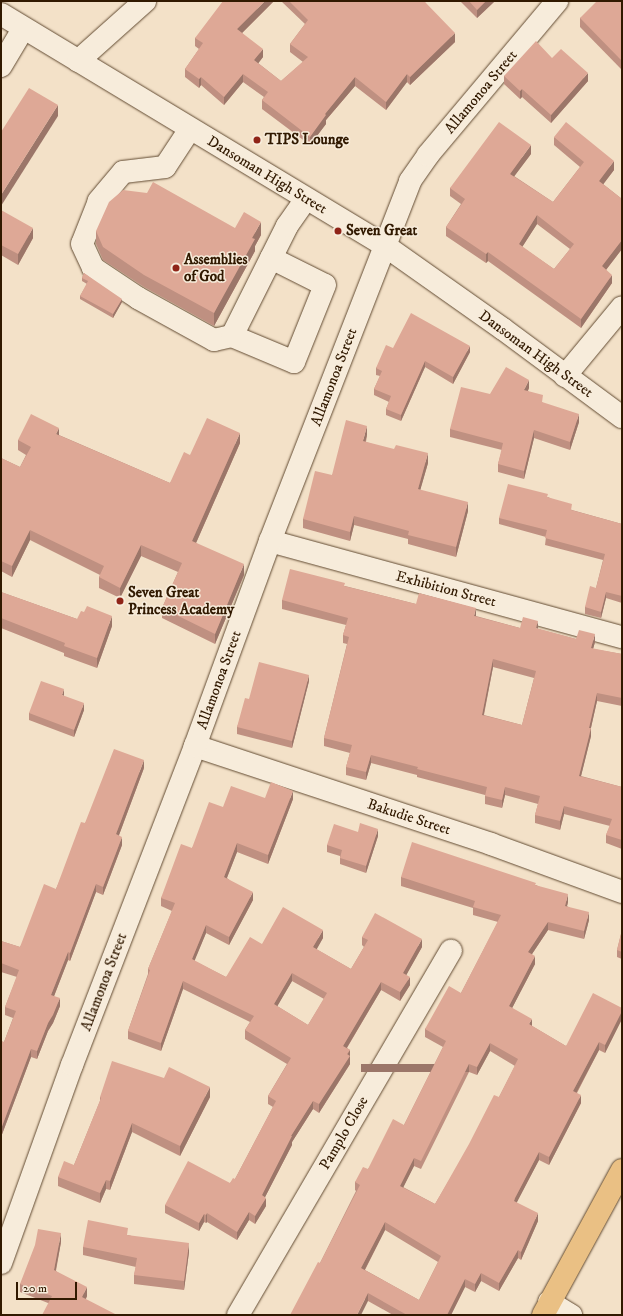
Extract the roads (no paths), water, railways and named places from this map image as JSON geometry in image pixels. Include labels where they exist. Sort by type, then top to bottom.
[{"type":"main road","points":[[546,1308],[622,1170]]},
{"type":"street","points":[[78,61],[145,1]]},
{"type":"street","name":"Allamonoa Street","points":[[1,1263],[72,1065],[195,746],[270,542],[326,401],[384,245],[410,181],[428,154],[557,1]]},
{"type":"street","name":"Dansoman High Street","points":[[1,14],[23,29],[384,245],[503,329],[622,417]]},
{"type":"street","points":[[1,66],[23,29]]},
{"type":"street","points":[[190,129],[165,167],[123,172],[99,201],[82,244],[93,268],[138,298],[214,340],[232,336],[294,362],[325,285],[271,258]]},
{"type":"street","points":[[232,336],[287,226],[306,199]]},
{"type":"street","points":[[565,376],[622,307]]},
{"type":"street","name":"Exhibition Street","points":[[270,542],[622,636]]},
{"type":"street","name":"Bakudie Street","points":[[195,746],[491,844],[622,892]]},
{"type":"street","name":"Pamplo Close","points":[[238,1315],[451,951]]},
{"type":"street","points":[[546,1308],[571,1315]]},
{"type":"place","name":"TIPS Lounge","points":[[257,140]]},
{"type":"place","name":"Seven Great","points":[[338,231]]},
{"type":"place","name":"Assemblies of God","points":[[176,268]]},
{"type":"place","name":"Seven Great Princess Academy","points":[[120,601]]}]
